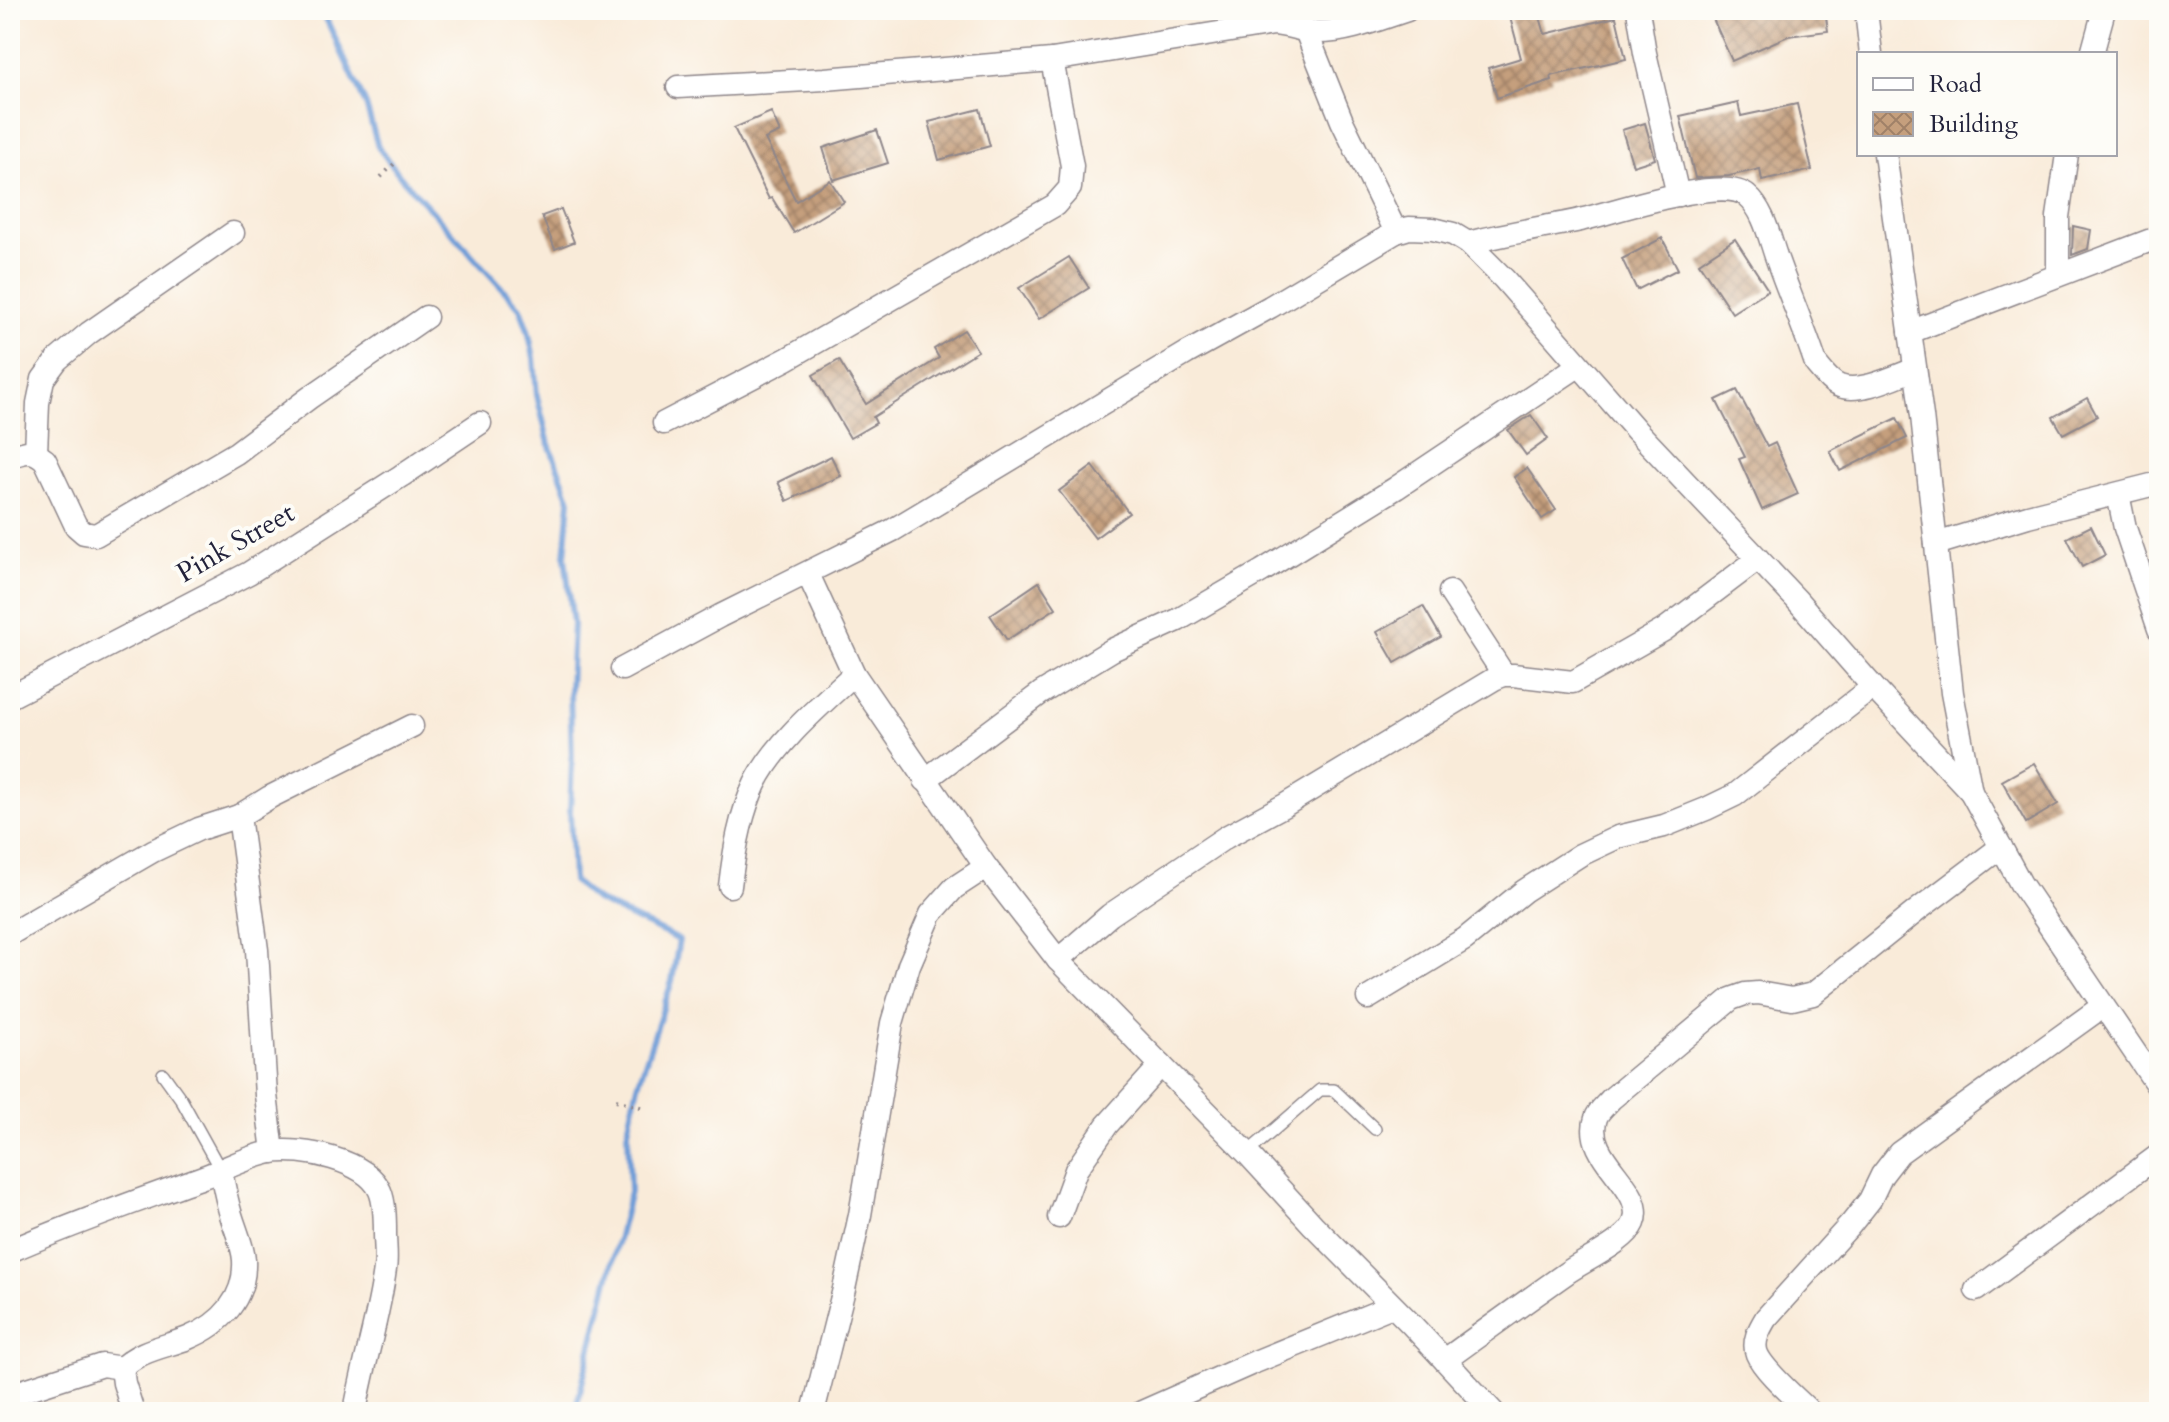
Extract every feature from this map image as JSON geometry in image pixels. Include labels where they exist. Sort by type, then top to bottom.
[{"type":"street","points":[[678,87],[825,79],[1052,60],[1257,25],[1290,25],[1306,31],[1322,32],[1352,27],[1407,10]]},
{"type":"street","points":[[1638,10],[1678,195]]},
{"type":"street","points":[[1866,10],[1871,52]]},
{"type":"street","points":[[2093,52],[2104,10]]},
{"type":"street","points":[[1306,31],[1342,121],[1396,232]]},
{"type":"street","points":[[664,423],[787,359],[1055,205],[1070,188],[1072,166],[1052,60]]},
{"type":"street","points":[[1885,156],[1915,369],[1952,693],[1971,792]]},
{"type":"street","points":[[2058,275],[2058,217],[2067,156]]},
{"type":"street","points":[[1468,243],[1577,221],[1678,195],[1737,190],[1754,203],[1766,225],[1816,364],[1826,376],[1840,386],[1853,387],[1874,384],[1915,369]]},
{"type":"street","points":[[622,669],[720,616],[893,530],[1187,353],[1396,232],[1409,228],[1453,234],[1468,243],[1504,279],[1647,442],[1971,792],[2021,884],[2159,1088]]},
{"type":"street","points":[[36,453],[38,403],[43,379],[57,360],[89,333],[233,233]]},
{"type":"street","points":[[1910,332],[2159,237]]},
{"type":"street","points":[[10,457],[23,452],[36,453],[45,460],[76,526],[84,533],[96,535],[236,453],[426,317]]},
{"type":"street","points":[[925,780],[1041,693],[1112,650],[1178,620],[1262,571],[1396,488],[1578,366]]},
{"type":"street","name":"Pink Street","points":[[10,697],[249,573],[480,423]]},
{"type":"street","points":[[1936,544],[2028,516],[2159,483]]},
{"type":"street","points":[[2118,494],[2125,528],[2159,629]]},
{"type":"street","points":[[1058,960],[1110,915],[1226,837],[1504,675],[1573,682],[1664,630],[1758,559]]},
{"type":"street","points":[[808,574],[854,674],[986,867],[1058,960],[1493,1412]]},
{"type":"street","points":[[1450,592],[1504,675]]},
{"type":"street","points":[[730,886],[736,840],[755,784],[782,745],[854,674]]},
{"type":"street","points":[[1368,998],[1465,939],[1524,891],[1580,855],[1618,837],[1678,820],[1735,795],[1873,687]]},
{"type":"street","points":[[10,934],[153,851],[199,829],[239,816],[270,797],[412,726]]},
{"type":"street","points":[[239,816],[257,950],[266,1095],[273,1152]]},
{"type":"street","points":[[1445,1360],[1567,1272],[1619,1239],[1633,1226],[1637,1212],[1632,1197],[1601,1155],[1593,1132],[1596,1115],[1611,1099],[1731,999],[1758,993],[1792,999],[1813,994],[2001,847]]},
{"type":"street","points":[[813,1412],[860,1215],[892,1023],[909,965],[931,914],[954,888],[986,867]]},
{"type":"street","points":[[1810,1412],[1756,1353],[1757,1334],[1766,1318],[1851,1224],[1899,1153],[2103,1006]]},
{"type":"street","points":[[1059,1217],[1076,1170],[1107,1125],[1161,1065]]},
{"type":"street","points":[[10,1251],[248,1158],[273,1152],[297,1150],[356,1168],[370,1177],[380,1190],[385,1215],[386,1267],[355,1412]]},
{"type":"street","points":[[1976,1290],[2159,1155]]},
{"type":"street","points":[[122,1368],[133,1357],[191,1336],[220,1320],[234,1304],[242,1287],[244,1257],[221,1171]]},
{"type":"street","points":[[1142,1412],[1392,1306]]},
{"type":"street","points":[[10,1395],[102,1365],[122,1368]]},
{"type":"street","points":[[122,1368],[133,1412]]},
{"type":"lane","points":[[163,1074],[181,1099],[221,1171]]},
{"type":"lane","points":[[1247,1153],[1320,1090],[1334,1090],[1375,1129]]},
{"type":"path","points":[[381,177],[397,161]]},
{"type":"path","points":[[616,1100],[644,1108]]},
{"type":"building","points":[[1508,10],[1538,10],[1545,34],[1616,17],[1626,59],[1551,76],[1552,80],[1497,98],[1488,68],[1521,58]]},
{"type":"building","points":[[1709,10],[1825,10],[1828,31],[1788,36],[1732,61]]},
{"type":"building","points":[[1738,103],[1741,116],[1797,104],[1812,170],[1762,181],[1760,169],[1729,176],[1695,178],[1680,116]]},
{"type":"building","points":[[980,109],[990,146],[939,160],[929,122]]},
{"type":"building","points":[[771,112],[780,132],[765,139],[796,201],[830,180],[844,202],[794,233],[772,198],[769,199],[734,128]]},
{"type":"building","points":[[1645,123],[1655,159],[1633,166],[1622,130]]},
{"type":"building","points":[[877,130],[888,163],[833,180],[823,148]]},
{"type":"building","points":[[561,209],[574,242],[555,249],[542,216]]},
{"type":"building","points":[[2073,226],[2091,230],[2088,249],[2072,255]]},
{"type":"building","points":[[1662,238],[1678,269],[1637,290],[1622,259]]},
{"type":"building","points":[[1735,239],[1768,290],[1732,313],[1699,263]]},
{"type":"building","points":[[1069,257],[1089,288],[1039,319],[1019,288]]},
{"type":"building","points":[[964,330],[978,351],[873,417],[876,423],[850,438],[813,375],[839,360],[866,404],[939,358],[934,349]]},
{"type":"building","points":[[1737,390],[1767,447],[1775,443],[1798,494],[1762,510],[1739,459],[1745,457],[1716,400]]},
{"type":"building","points":[[2087,398],[2097,416],[2063,434],[2053,417]]},
{"type":"building","points":[[1531,415],[1548,439],[1526,455],[1508,430]]},
{"type":"building","points":[[1897,418],[1907,438],[1840,471],[1830,451]]},
{"type":"building","points":[[831,456],[841,476],[787,501],[778,482]]},
{"type":"building","points":[[1093,466],[1129,513],[1095,538],[1059,491]]},
{"type":"building","points":[[1527,468],[1556,510],[1542,519],[1514,477]]},
{"type":"building","points":[[2091,526],[2105,555],[2082,567],[2067,538]]},
{"type":"building","points":[[1039,582],[1056,608],[1007,640],[990,615]]},
{"type":"building","points":[[1423,606],[1441,637],[1395,663],[1377,632]]},
{"type":"building","points":[[2034,763],[2058,804],[2026,823],[2002,781]]},
{"type":"waterway","points":[[143,10],[149,10]]},
{"type":"waterway","points":[[322,10],[366,105],[378,147],[401,177],[520,308],[534,358],[537,396],[549,444],[570,500],[565,557],[573,624],[570,690],[573,881],[594,899],[679,940],[672,981],[638,1085],[628,1130],[630,1192],[575,1412]]}]
